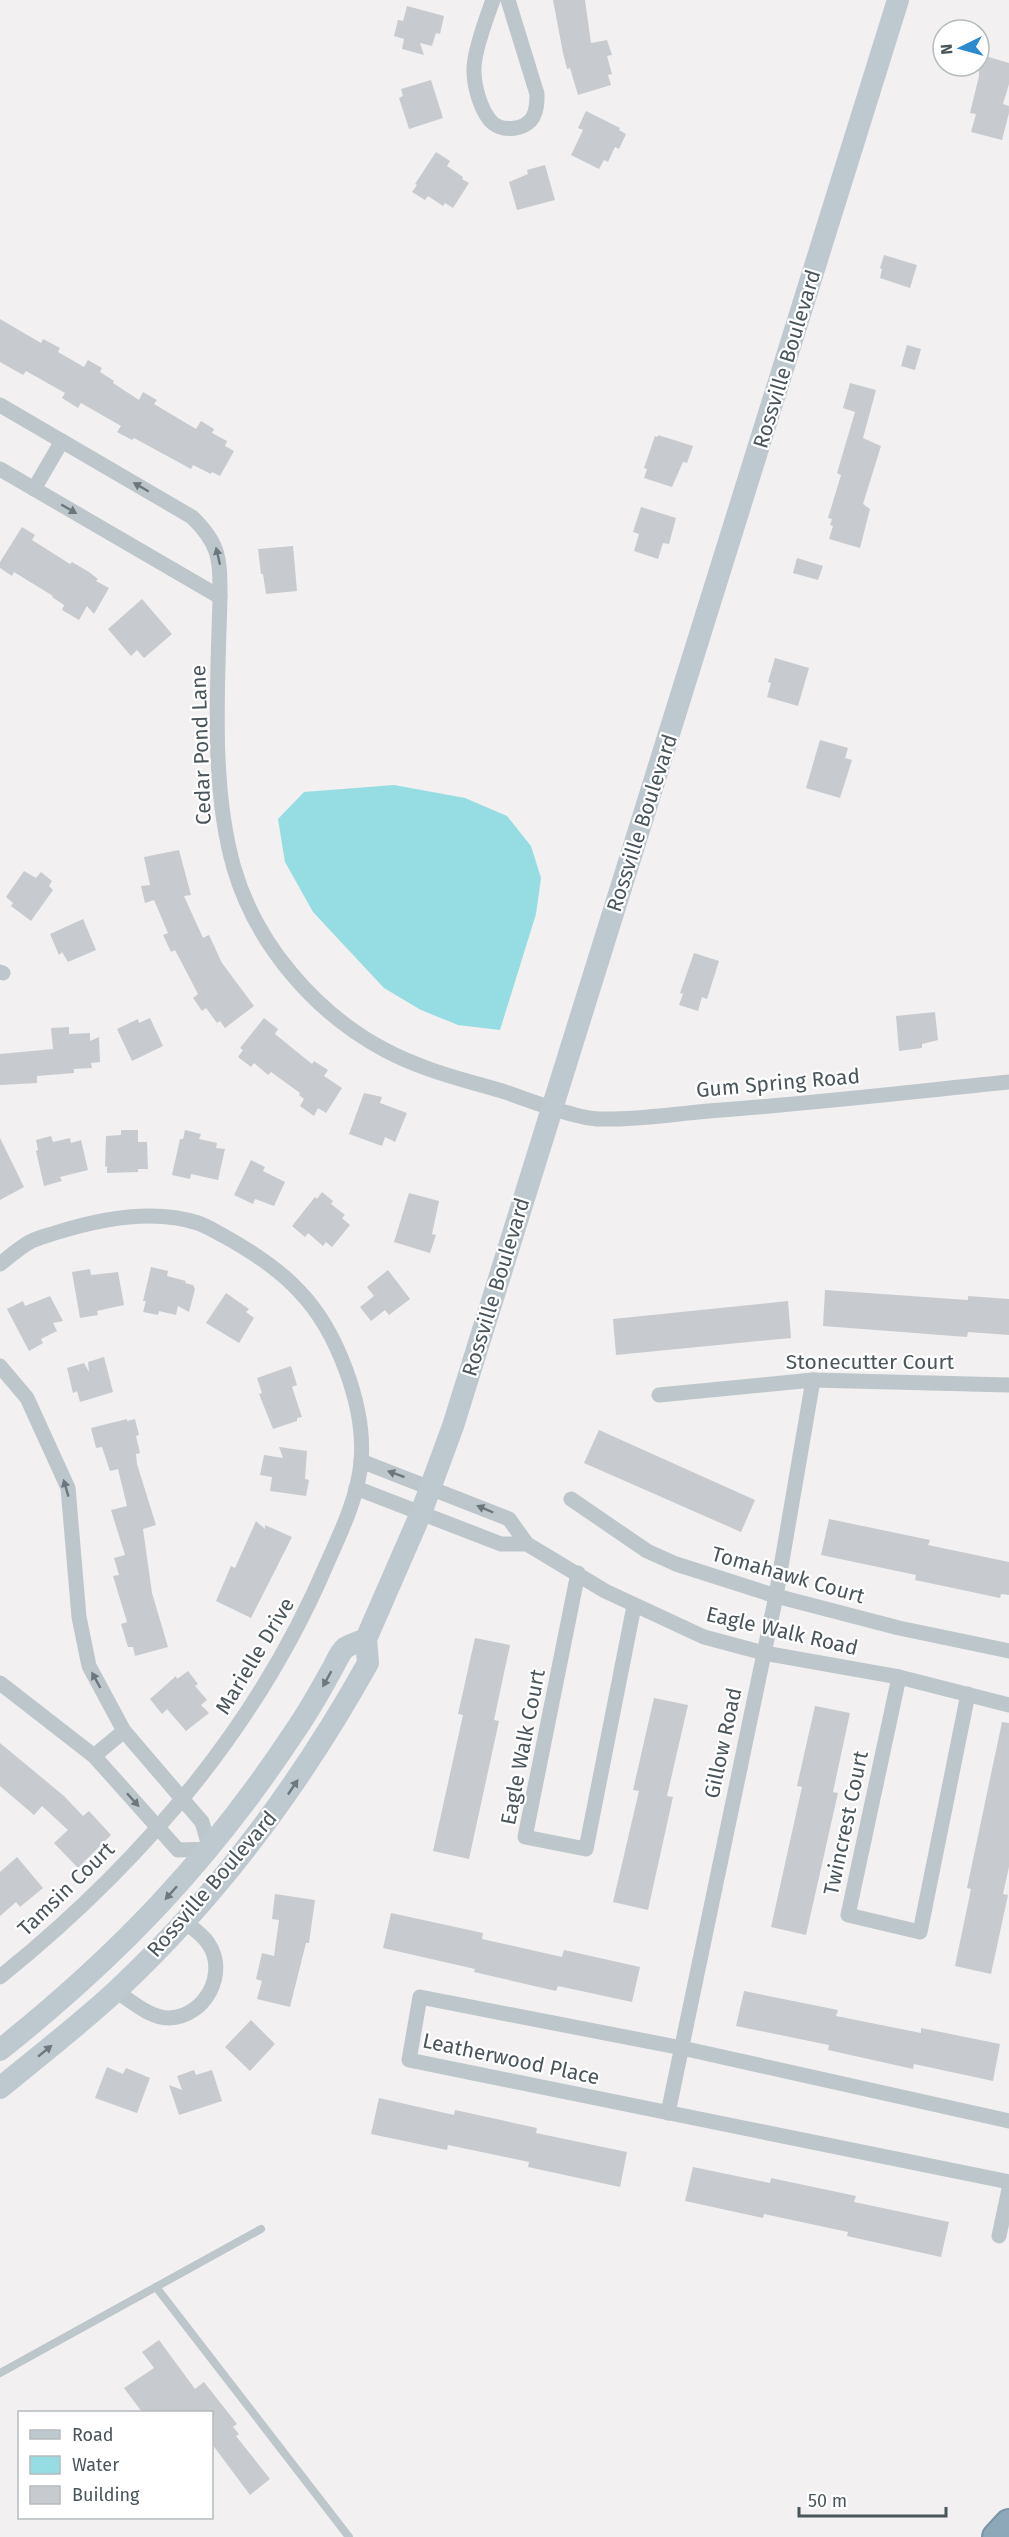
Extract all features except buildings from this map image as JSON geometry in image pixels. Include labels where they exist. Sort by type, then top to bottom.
[{"type":"highway","points":[[997,2537],[1009,2524]]},
{"type":"main road","name":"Rossville Boulevard","points":[[0,2088],[116,1991],[184,1921],[246,1851],[315,1753],[368,1663],[366,1639],[421,1513],[453,1426],[898,0]]},
{"type":"main road","name":"Rossville Boulevard","points":[[0,2050],[55,2006],[119,1948],[210,1849],[297,1729],[344,1649],[366,1639]]},
{"type":"street","points":[[493,0],[473,70],[477,92],[490,121],[500,127],[512,129],[532,119],[537,94],[508,0]]},
{"type":"street","name":"Cedar Pond Lane","points":[[0,405],[192,517],[212,539],[218,551],[220,566],[219,770],[226,836],[247,904],[264,936],[285,966],[309,994],[336,1017],[385,1050],[438,1071],[552,1107]]},
{"type":"street","points":[[34,489],[62,441]]},
{"type":"street","points":[[0,469],[220,597]]},
{"type":"street","name":"Gum Spring Road","points":[[552,1107],[597,1120],[741,1109],[1009,1082]]},
{"type":"street","name":"Marielle Drive","points":[[0,1264],[29,1242],[80,1225],[116,1218],[158,1217],[198,1223],[253,1251],[300,1291],[336,1342],[358,1411],[361,1461],[356,1488],[346,1520],[306,1613],[246,1716],[183,1801],[158,1827]]},
{"type":"street","points":[[0,1366],[27,1398],[68,1488],[79,1617],[89,1666],[124,1731],[202,1822],[210,1849],[178,1850],[94,1756],[0,1683]]},
{"type":"street","name":"Stonecutter Court","points":[[659,1395],[813,1380],[1009,1385]]},
{"type":"street","name":"Gillow Road","points":[[668,2113],[776,1596],[813,1380]]},
{"type":"street","points":[[361,1461],[431,1487]]},
{"type":"street","name":"Eagle Walk Road","points":[[431,1487],[509,1519],[527,1544],[605,1591],[704,1637],[764,1653],[899,1677],[1009,1706]]},
{"type":"street","points":[[356,1488],[421,1513]]},
{"type":"street","name":"Tomahawk Court","points":[[571,1499],[647,1551],[676,1563],[776,1596],[898,1628],[1009,1651]]},
{"type":"street","name":"Eagle Walk Road","points":[[421,1513],[501,1544],[527,1544]]},
{"type":"street","name":"Eagle Walk Court","points":[[578,1573],[525,1837],[586,1849],[634,1606]]},
{"type":"street","name":"Twincrest Court","points":[[899,1677],[848,1915],[920,1932],[968,1694]]},
{"type":"street","points":[[94,1756],[124,1731]]},
{"type":"street","name":"Tamsin Court","points":[[0,1977],[94,1895],[158,1827]]},
{"type":"street","points":[[116,1991],[142,2008],[168,2018],[194,2010],[205,2002],[212,1989],[215,1973],[213,1958],[208,1943],[184,1921]]},
{"type":"street","name":"Leatherwood Place","points":[[1009,2121],[682,2048],[420,1997],[409,2060],[1009,2182]]},
{"type":"street","points":[[999,2236],[1009,2189]]},
{"type":"lane","points":[[0,2373],[261,2229]]},
{"type":"lane","points":[[156,2287],[349,2537]]},
{"type":"water","points":[[394,785],[465,798],[507,816],[531,846],[541,878],[536,914],[500,1030],[458,1025],[421,1010],[384,988],[313,912],[285,862],[278,819],[304,792]]}]
